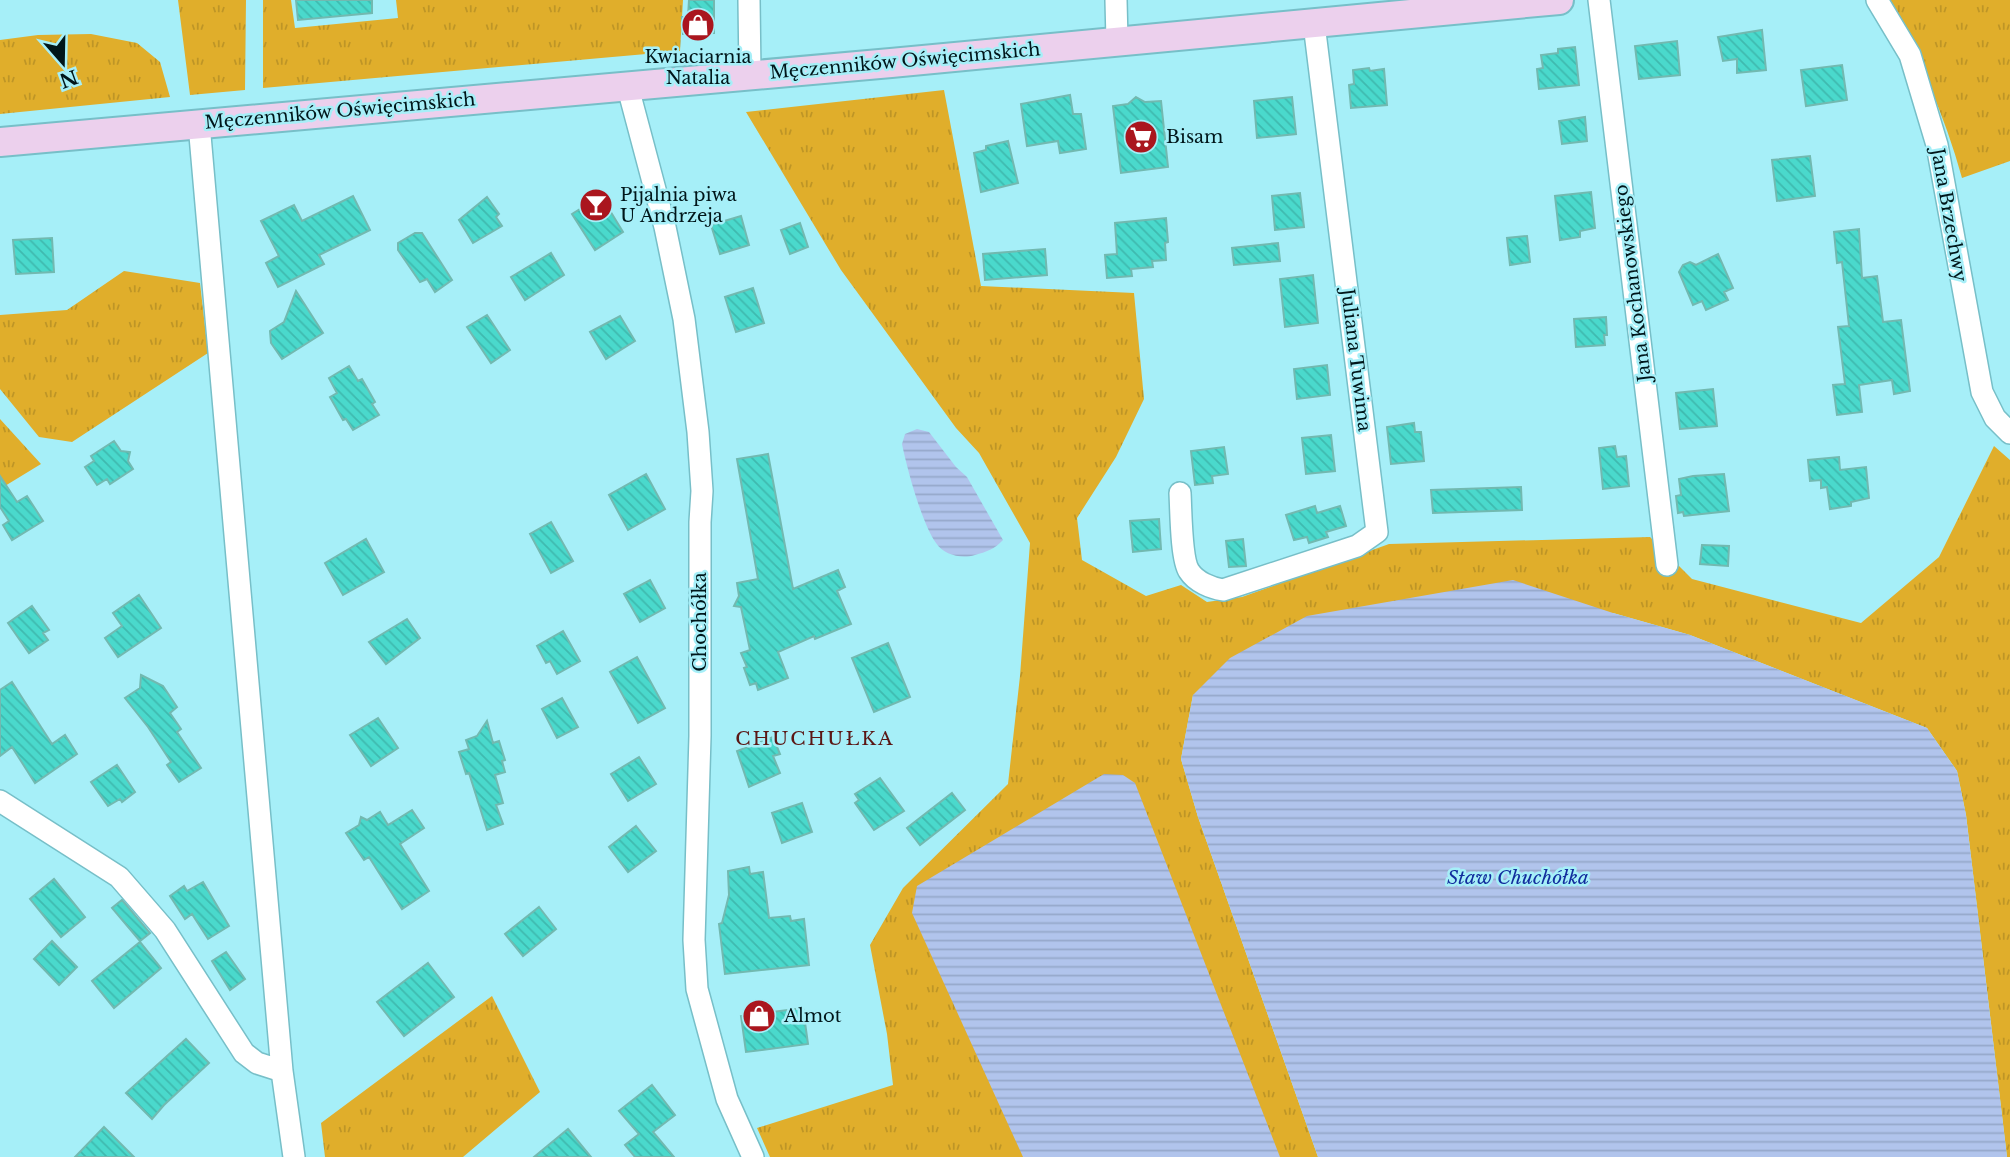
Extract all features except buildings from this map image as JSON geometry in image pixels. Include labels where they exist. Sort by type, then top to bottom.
[{"type":"main road","name":"Męczenników Oświęcimskich","points":[[0,142],[1559,0]]},
{"type":"street","points":[[749,0],[750,74]]},
{"type":"street","points":[[1116,0],[1117,41]]},
{"type":"street","name":"Jana Kochanowskiego","points":[[1599,0],[1667,565]]},
{"type":"street","name":"Jana Brzechwy","points":[[1877,0],[1910,54],[1937,145],[1982,393],[1994,418],[2010,433]]},
{"type":"street","name":"Juliana Tuwima","points":[[1180,493],[1185,560],[1189,572],[1211,588],[1223,590],[1357,546],[1377,532],[1314,24]]},
{"type":"street","name":"Chochółka","points":[[627,85],[684,319],[698,432],[702,491],[700,736],[694,940],[697,989],[727,1099],[753,1157]]},
{"type":"street","points":[[199,124],[282,1071],[294,1157]]},
{"type":"street","points":[[0,801],[119,877],[165,930],[244,1053],[257,1063],[282,1071]]},
{"type":"green space","points":[[178,0],[246,0],[245,90],[190,95]]},
{"type":"green space","points":[[263,0],[291,0],[295,28],[398,18],[396,0],[683,0],[680,51],[263,88]]},
{"type":"green space","points":[[1890,0],[2010,0],[2010,161],[1962,178],[1939,109]]},
{"type":"green space","points":[[91,34],[137,43],[160,62],[170,97],[0,114],[0,40],[38,35]]},
{"type":"green space","points":[[944,90],[981,286],[1134,293],[1144,399],[1116,457],[1077,518],[1082,560],[1146,596],[1181,585],[1207,602],[1242,597],[1389,544],[1650,537],[1692,579],[1861,623],[1939,557],[1994,446],[2010,460],[2010,1157],[2007,1157],[1966,815],[1957,771],[1927,728],[1690,635],[1613,613],[1193,695],[1181,759],[1198,817],[1318,1157],[770,1157],[757,1128],[893,1085],[887,1034],[870,945],[903,888],[1008,784],[1020,676],[1030,543],[979,453],[956,428],[841,270],[746,112]]},
{"type":"green space","points":[[124,271],[200,283],[208,353],[72,442],[39,437],[0,389],[0,315],[67,310]]},
{"type":"green space","points":[[0,419],[41,464],[0,489]]},
{"type":"green space","points":[[492,996],[540,1092],[463,1157],[325,1157],[321,1123]]},
{"type":"water","points":[[917,429],[929,432],[967,477],[1003,540],[994,548],[975,555],[959,556],[948,553],[936,543],[920,510],[902,444],[905,434]]},
{"type":"water","name":"Staw Chuchółka","points":[[1513,580],[1690,635],[1927,728],[1957,771],[1966,815],[2007,1157],[1318,1157],[1198,817],[1181,759],[1193,695],[1230,658],[1307,616]]},
{"type":"water","points":[[1104,774],[1123,775],[1135,783],[1280,1157],[1023,1157],[912,913],[917,886]]},
{"type":"place","name":"Kwiaciarnia Natalia","points":[[698,25]]},
{"type":"place","name":"Bisam","points":[[1141,137]]},
{"type":"place","name":"Pijalnia piwa U Andrzeja","points":[[596,205]]},
{"type":"place","name":"Almot","points":[[759,1016]]},
{"type":"district","name":"CHUCHUŁKA","points":[[815,738]]}]
